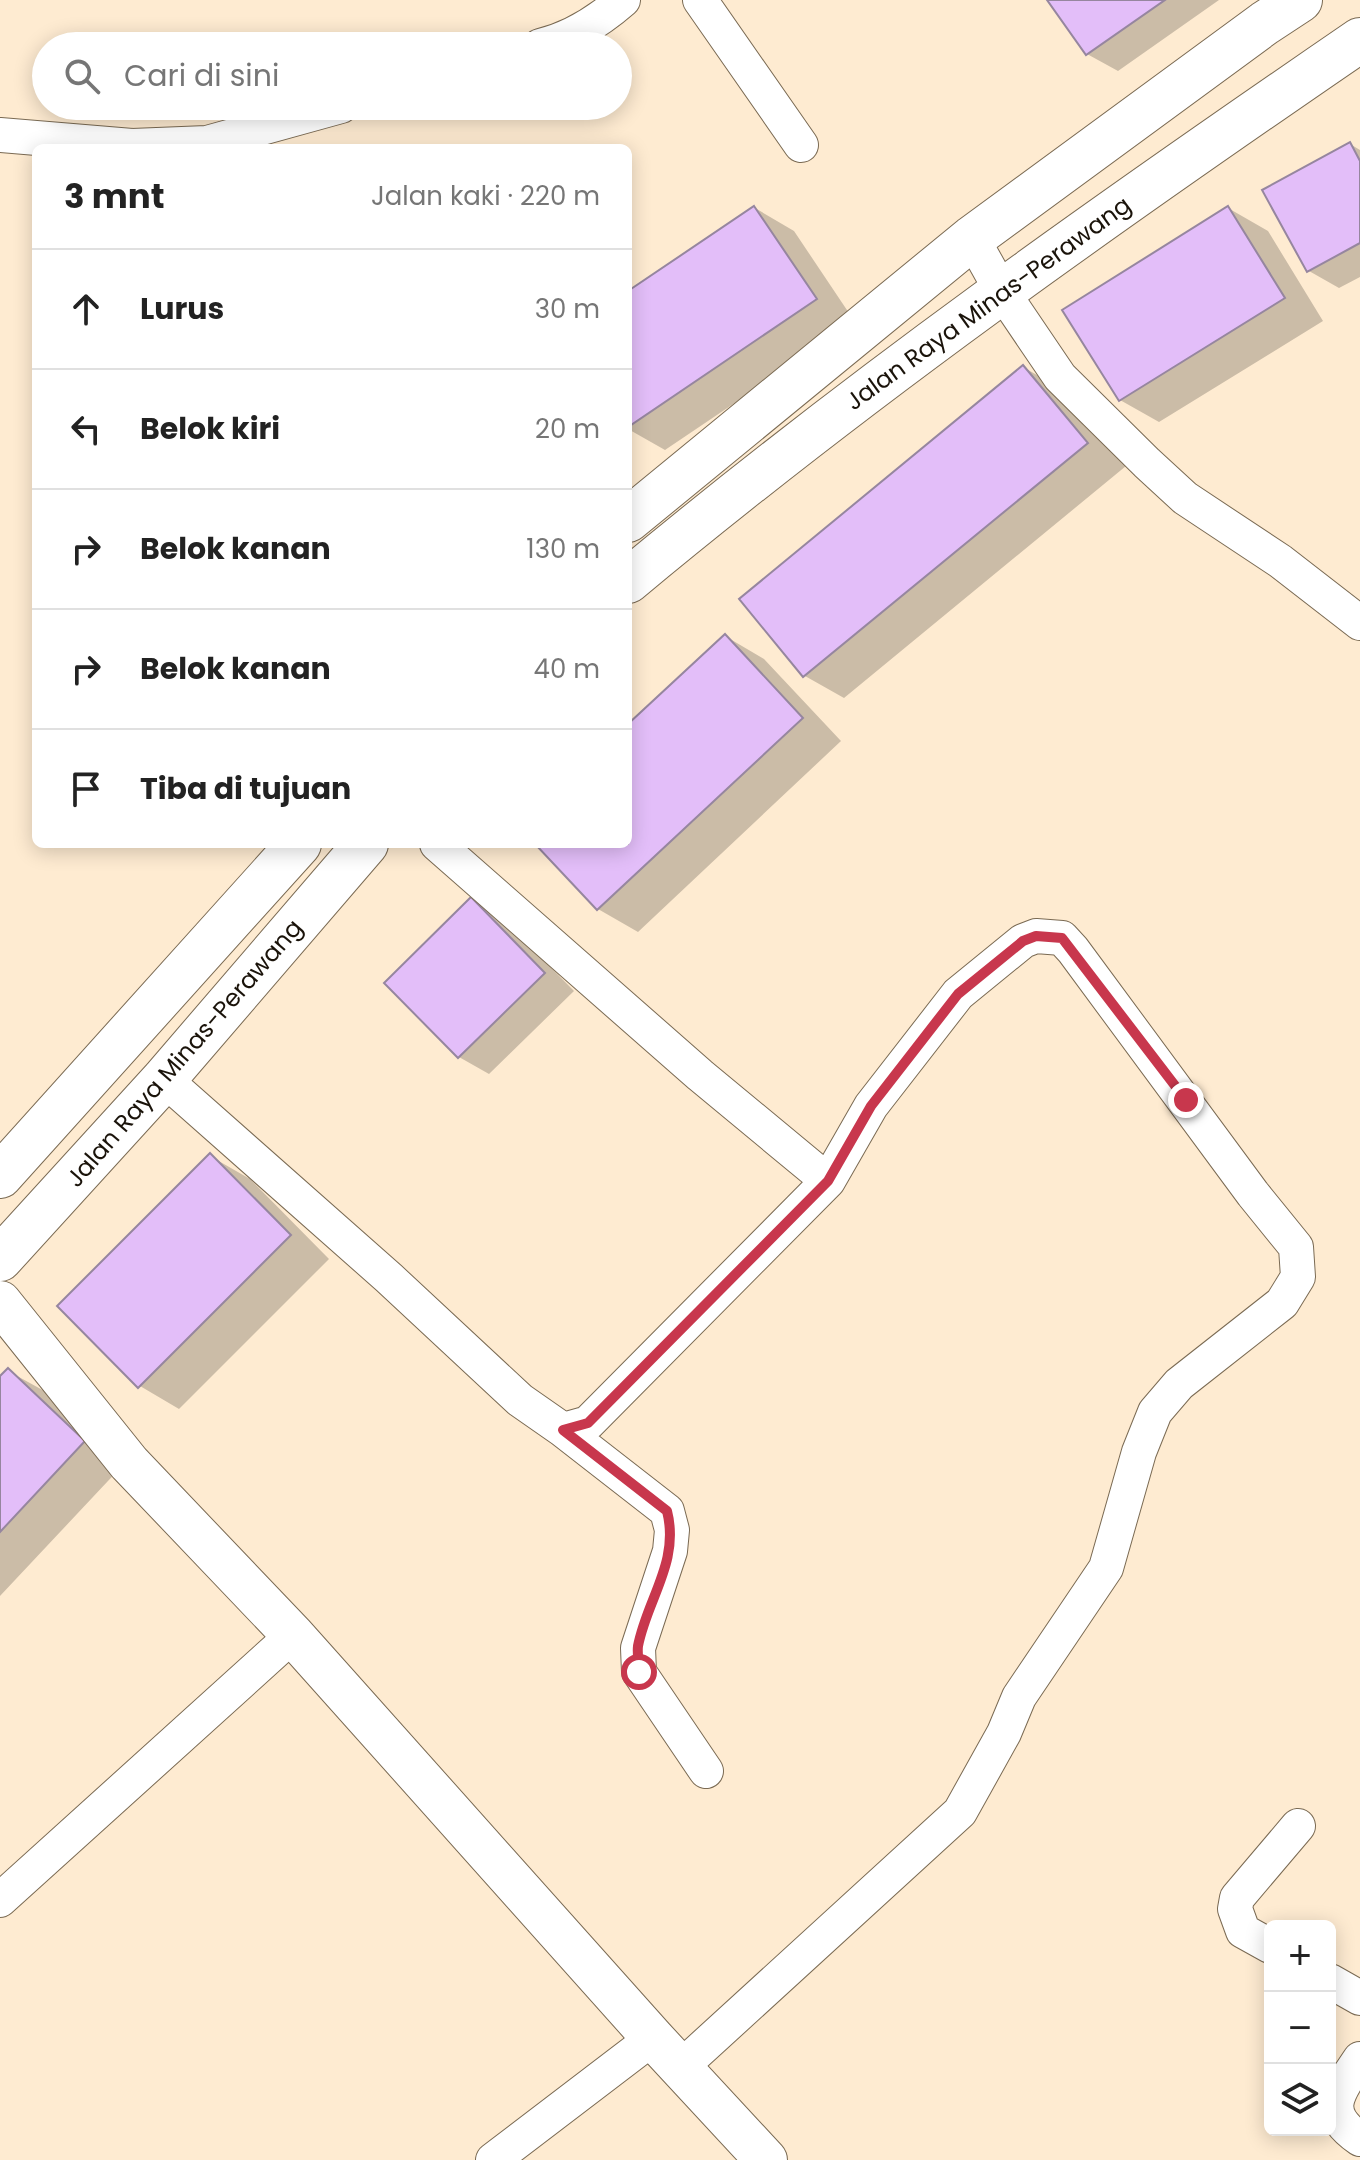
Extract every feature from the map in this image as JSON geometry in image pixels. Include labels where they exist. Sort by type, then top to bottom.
[{"type":"main road","points":[[632,517],[972,238],[1271,8]]},
{"type":"main road","name":"Jalan Raya Minas-Perawang","points":[[632,578],[731,495],[1001,290],[1360,40]]},
{"type":"main road","points":[[0,1176],[295,848]]},
{"type":"main road","name":"Jalan Raya Minas-Perawang","points":[[0,1259],[164,1079],[363,848]]},
{"type":"street","points":[[574,32],[608,13],[623,0]]},
{"type":"street","points":[[700,0],[801,145]]},
{"type":"street","points":[[182,144],[207,143],[290,120]]},
{"type":"street","points":[[0,135],[108,144]]},
{"type":"street","points":[[972,238],[1001,290],[1060,377],[1185,498],[1280,561],[1360,623]]},
{"type":"street","points":[[442,848],[700,1075],[828,1181]]},
{"type":"street","points":[[493,2160],[666,2053],[960,1812],[1004,1733],[1019,1697],[1106,1568],[1139,1452],[1155,1412],[1179,1384],[1282,1303],[1298,1277],[1296,1247],[1062,938],[1036,936],[1023,941],[958,994],[871,1106],[828,1181],[588,1423],[563,1430]]},
{"type":"street","points":[[164,1079],[389,1278],[520,1400],[667,1511],[672,1530],[670,1551],[638,1648],[639,1672],[706,1771]]},
{"type":"street","points":[[0,1302],[129,1463],[293,1635],[666,2053],[766,2160]]},
{"type":"street","points":[[0,1900],[293,1635]]},
{"type":"street","points":[[1264,1943],[1243,1931],[1235,1909],[1237,1898],[1298,1826]]},
{"type":"street","points":[[1336,1984],[1360,1998]]},
{"type":"street","points":[[1360,2059],[1338,2092],[1337,2117],[1346,2130],[1360,2139]]},
{"type":"building","points":[[1047,0],[1165,0],[1086,55]]},
{"type":"building","points":[[1350,142],[1360,161],[1360,243],[1307,272],[1262,190]]},
{"type":"building","points":[[754,206],[817,299],[632,424],[632,288]]},
{"type":"building","points":[[1228,206],[1285,298],[1119,401],[1062,310]]},
{"type":"building","points":[[1023,365],[1088,443],[803,677],[739,599]]},
{"type":"building","points":[[725,634],[803,718],[597,910],[539,848],[632,848],[632,720]]},
{"type":"building","points":[[471,897],[545,973],[458,1058],[384,983]]},
{"type":"building","points":[[210,1153],[291,1235],[138,1388],[57,1306]]},
{"type":"building","points":[[8,1368],[85,1441],[0,1532],[0,1376]]},
{"type":"route","points":[[639,1672],[638,1648],[670,1551],[672,1530],[667,1511],[563,1430],[588,1423],[828,1181],[871,1106],[958,994],[1023,941],[1036,936],[1062,938],[1186,1100]]}]
